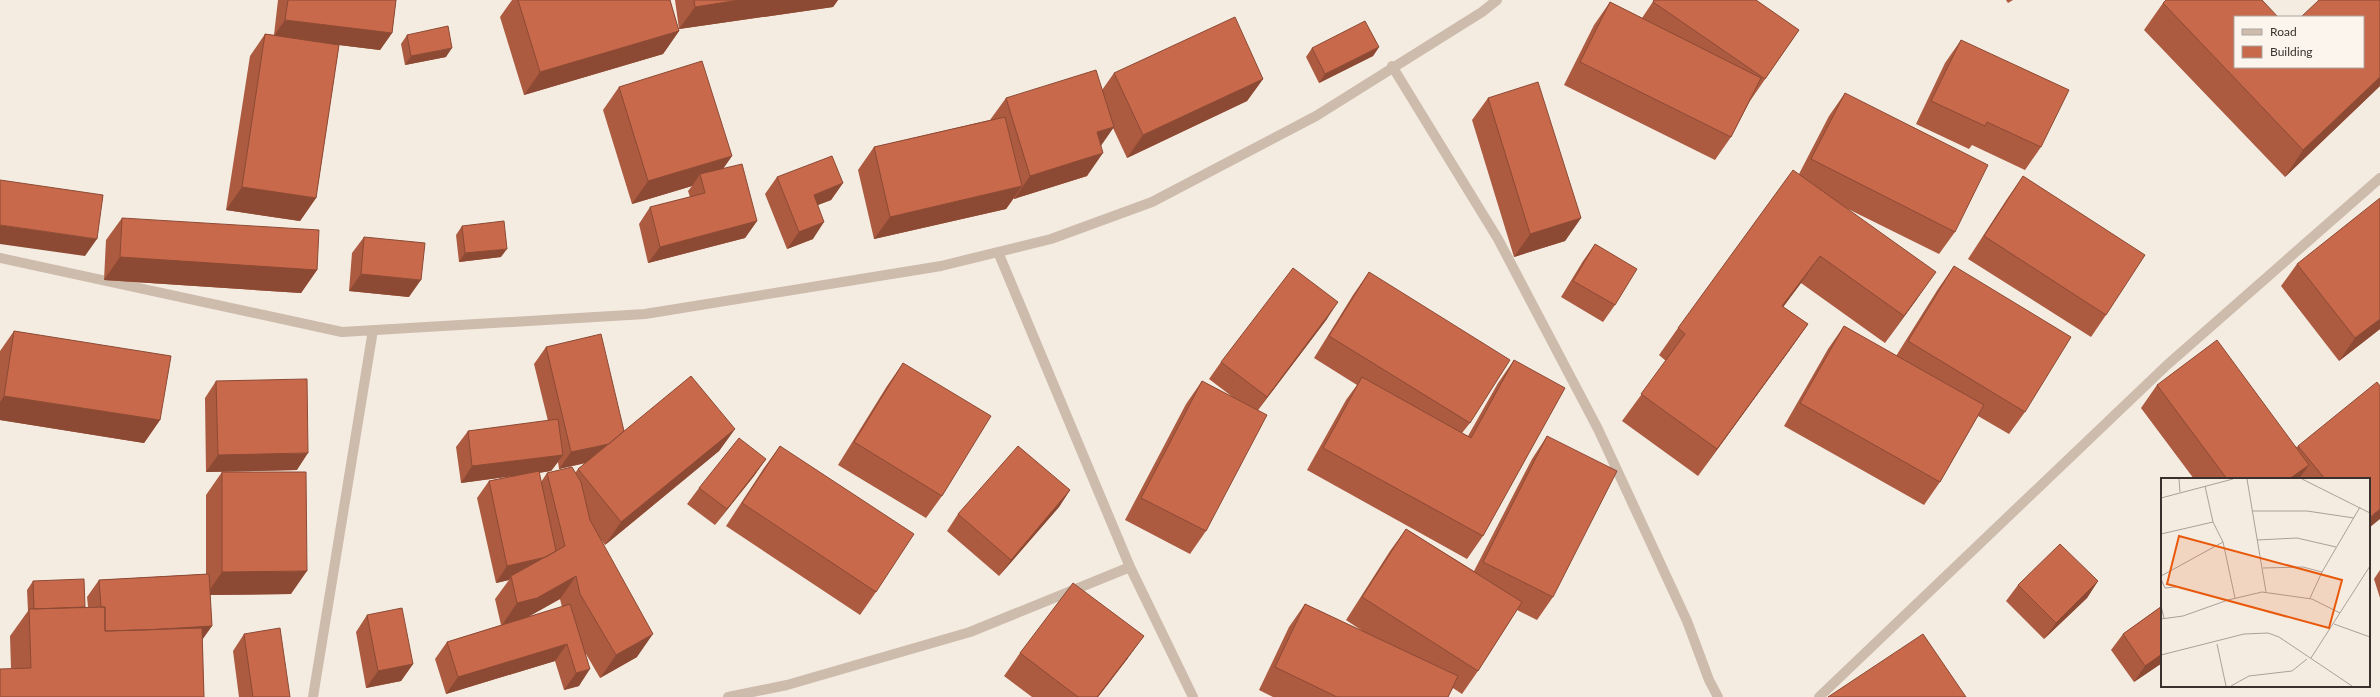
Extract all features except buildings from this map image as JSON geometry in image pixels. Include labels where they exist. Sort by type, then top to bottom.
[{"type":"street","points":[[0,258],[342,332],[645,314],[941,266],[1051,239],[1152,202],[1316,116],[1392,66],[1482,12],[1497,0]]},
{"type":"street","points":[[1392,66],[1498,239],[1598,429],[1687,621],[1718,697]]},
{"type":"street","points":[[1819,697],[2167,365],[2380,178]]},
{"type":"street","points":[[998,252],[1130,567],[1192,697]]},
{"type":"street","points":[[313,697],[373,330]]},
{"type":"street","points":[[728,697],[787,685],[970,632],[1130,567]]}]
